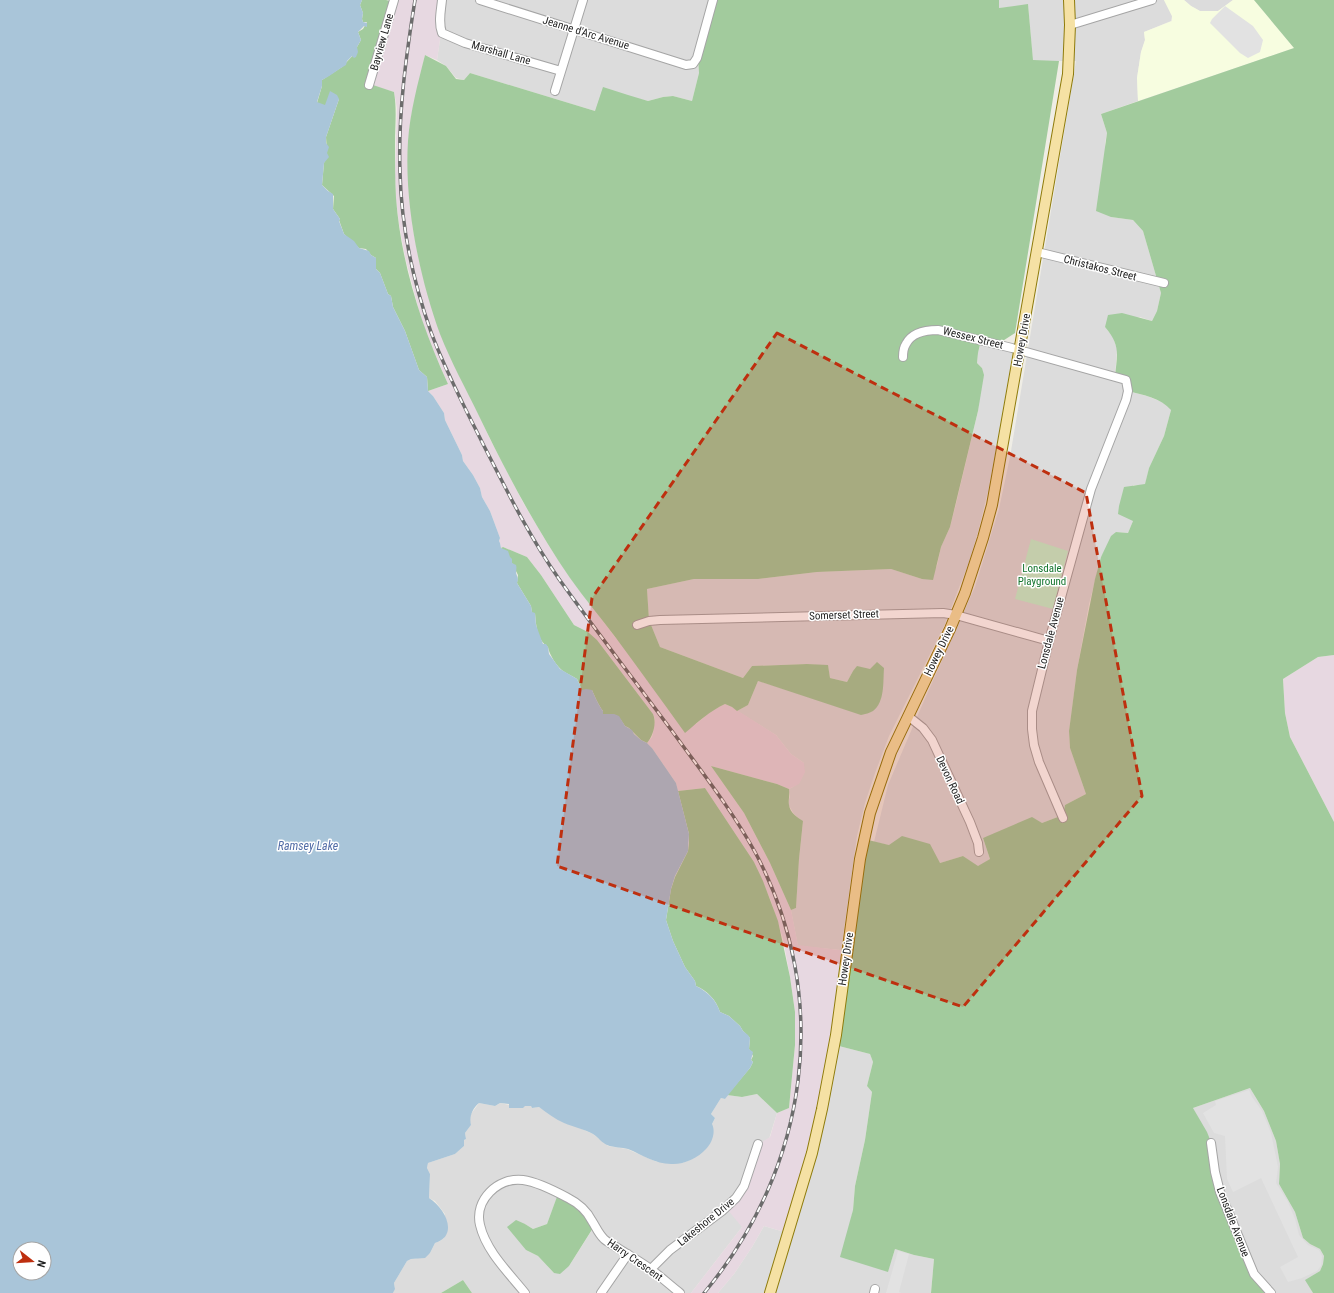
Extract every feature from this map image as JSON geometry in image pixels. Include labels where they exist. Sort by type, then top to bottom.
[{"type":"main road","name":"Howey Drive","points":[[770,1293],[812,1152],[820,1116],[836,1035],[860,859],[866,826],[874,797],[885,767],[956,615],[973,572],[988,522],[998,479],[1068,74],[1070,25],[1069,0]]},
{"type":"street","name":"Bayview Lane","points":[[369,84],[394,0]]},
{"type":"street","name":"Marshall Lane","points":[[442,0],[439,18],[442,33],[465,43],[561,71]]},
{"type":"street","name":"Jeanne d'Arc Avenue","points":[[480,0],[686,65],[692,64],[697,58],[713,0]]},
{"type":"street","points":[[555,90],[583,0]]},
{"type":"street","points":[[1070,25],[1152,0]]},
{"type":"street","name":"Christakos Street","points":[[1037,252],[1164,283]]},
{"type":"street","name":"Wessex Street","points":[[903,357],[905,344],[910,338],[927,330],[938,330],[1020,350],[1126,380]]},
{"type":"street","name":"Lonsdale Avenue","points":[[1063,818],[1039,762],[1034,745],[1032,711],[1049,641],[1091,489],[1126,400],[1128,391],[1126,380]]},
{"type":"street","name":"Somerset Street","points":[[637,625],[649,621],[660,620],[934,613],[956,615],[1049,641]]},
{"type":"street","name":"Devon Road","points":[[908,716],[923,728],[932,740],[970,822],[978,843],[979,852]]},
{"type":"street","name":"Lonsdale Avenue","points":[[1211,1143],[1215,1172],[1220,1192],[1254,1274],[1271,1293]]},
{"type":"street","name":"Lakeshore Drive","points":[[651,1269],[670,1250],[722,1211],[736,1198],[744,1186],[758,1144]]},
{"type":"street","name":"Harry Crescent","points":[[525,1293],[490,1249],[479,1224],[478,1213],[483,1199],[498,1186],[515,1180],[525,1180],[569,1199],[586,1213],[593,1222],[597,1231],[604,1239],[651,1269],[680,1293]]},
{"type":"street","points":[[601,1293],[628,1254]]},
{"type":"highlighted area","points":[[777,333],[1086,493],[1142,796],[963,1007],[557,866],[592,598]]},
{"type":"shaded area","points":[[394,0],[442,0],[441,33],[437,60],[425,55],[411,117],[408,142],[409,193],[413,229],[419,261],[441,334],[490,439],[524,504],[571,579],[615,637],[696,724],[709,713],[725,704],[776,735],[791,754],[804,763],[805,772],[799,784],[789,789],[777,784],[711,766],[744,813],[770,863],[791,910],[798,945],[848,951],[834,1051],[788,1233],[764,1226],[734,1274],[718,1293],[691,1293],[742,1227],[726,1208],[736,1199],[759,1144],[770,1137],[777,1113],[789,1108],[795,1045],[795,1012],[783,939],[771,901],[754,862],[705,788],[678,791],[676,783],[647,743],[652,737],[653,733],[655,719],[653,714],[597,640],[588,632],[574,625],[541,575],[527,557],[503,547],[501,548],[499,541],[500,538],[490,511],[482,497],[480,488],[463,461],[462,455],[445,420],[444,413],[428,391],[448,384],[427,336],[405,257],[396,200],[395,177],[397,108],[394,92],[370,85]]},
{"type":"shaded area","points":[[442,0],[714,0],[698,58],[699,73],[692,101],[673,96],[648,101],[628,96],[595,111],[470,73],[464,80],[456,78],[446,66],[437,60],[441,33]]},
{"type":"shaded area","points":[[999,0],[1164,0],[1172,16],[1171,21],[1144,32],[1145,40],[1141,52],[1137,78],[1138,101],[1101,114],[1107,133],[1105,143],[1111,217],[1133,220],[1143,231],[1161,293],[1157,311],[1152,321],[1140,317],[1105,327],[1113,337],[1117,349],[1115,377],[1126,380],[1128,391],[1147,396],[1167,404],[1171,410],[1164,436],[1149,468],[1145,485],[1133,485],[1133,521],[1128,533],[1116,532],[1101,557],[1089,604],[1077,670],[1069,731],[1070,748],[1086,794],[1065,805],[1063,815],[1042,823],[983,838],[990,859],[978,867],[963,856],[940,863],[889,845],[874,842],[888,785],[975,587],[999,509],[1010,457],[1076,61],[1033,61],[1028,5],[999,8]]},
{"type":"shaded area","points":[[1164,0],[1184,0],[1200,11],[1218,11],[1233,0],[1254,0],[1294,48],[1138,101],[1137,78],[1141,52],[1145,40],[1144,32],[1172,21],[1172,16]]},
{"type":"shaded area","points":[[1184,0],[1233,0],[1218,11],[1200,11]]},
{"type":"shaded area","points":[[1225,6],[1253,26],[1263,40],[1260,52],[1248,58],[1240,53],[1210,23]]},
{"type":"shaded area","points":[[980,345],[1013,351],[988,491],[969,562],[944,626],[889,736],[865,803],[857,836],[841,950],[798,946],[791,910],[796,908],[803,822],[794,814],[788,804],[790,796],[789,789],[793,787],[804,763],[791,754],[776,735],[737,711],[748,705],[758,681],[799,693],[882,694],[882,687],[870,669],[853,671],[847,682],[830,678],[828,666],[807,664],[752,666],[743,678],[660,647],[649,620],[647,589],[694,579],[758,579],[817,572],[891,569],[922,579],[937,566],[941,547],[950,527],[956,504],[978,411],[982,368],[977,363]]},
{"type":"shaded area","points":[[1334,655],[1334,822],[1290,737],[1285,713],[1283,679],[1318,657]]},
{"type":"shaded area","points":[[835,1045],[870,1054],[873,1062],[867,1086],[872,1092],[849,1228],[888,1271],[895,1249],[934,1259],[931,1293],[718,1293],[734,1274],[764,1226],[788,1233]]},
{"type":"shaded area","points":[[1250,1088],[1264,1111],[1276,1141],[1280,1164],[1279,1184],[1295,1212],[1303,1238],[1310,1244],[1320,1249],[1324,1256],[1320,1271],[1306,1280],[1313,1293],[1271,1293],[1254,1274],[1220,1192],[1198,1118],[1193,1108]]},
{"type":"shaded area","points":[[1249,1090],[1262,1111],[1271,1133],[1278,1167],[1276,1183],[1288,1202],[1295,1219],[1299,1235],[1308,1245],[1319,1250],[1322,1256],[1321,1266],[1317,1271],[1302,1278],[1288,1282],[1280,1267],[1298,1257],[1261,1178],[1233,1192],[1227,1179],[1225,1136],[1214,1133],[1203,1113],[1216,1105],[1215,1101]]},
{"type":"shaded area","points":[[757,1094],[777,1113],[742,1227],[691,1293],[472,1293],[463,1280],[441,1293],[393,1293],[395,1288],[394,1283],[407,1261],[430,1253],[435,1243],[444,1238],[445,1214],[435,1201],[429,1198],[430,1174],[427,1168],[428,1163],[455,1154],[464,1146],[464,1140],[466,1139],[465,1133],[471,1125],[469,1119],[479,1103],[495,1106],[500,1103],[509,1105],[509,1108],[525,1106],[531,1106],[532,1108],[539,1107],[565,1123],[593,1134],[608,1146],[627,1149],[657,1162],[682,1163],[692,1159],[715,1118],[711,1114],[721,1098],[725,1099],[727,1095],[742,1097]],"holes":[[[558,1195],[594,1227],[569,1266],[554,1273],[538,1256],[526,1250],[525,1224],[533,1229],[547,1224]]]},
{"type":"shaded area","points":[[898,1251],[909,1254],[899,1292],[901,1293],[886,1293]]},
{"type":"green space","points":[[362,0],[386,0],[394,2],[370,84],[394,92],[396,111],[396,198],[402,246],[421,316],[448,384],[428,391],[427,377],[419,370],[405,331],[393,307],[391,296],[388,294],[380,273],[376,269],[376,258],[366,249],[359,248],[344,234],[339,220],[340,219],[333,209],[334,196],[322,185],[324,163],[327,153],[326,137],[339,99],[325,106],[317,103],[322,86],[322,80],[342,67],[357,51],[357,47],[361,40],[358,32],[363,29],[367,22],[363,22],[362,19],[363,13],[360,5]]},
{"type":"green space","points":[[714,0],[999,0],[999,8],[1028,4],[1033,60],[1059,61],[1015,333],[998,344],[981,340],[977,363],[982,368],[984,375],[978,411],[950,527],[941,547],[933,580],[922,579],[891,569],[817,572],[758,579],[694,579],[647,589],[649,620],[660,647],[743,678],[752,666],[807,664],[828,665],[830,678],[847,682],[857,666],[870,669],[877,662],[884,668],[883,691],[880,702],[873,711],[861,715],[758,681],[748,705],[737,711],[725,704],[709,713],[685,733],[616,638],[575,586],[557,559],[510,478],[489,437],[449,355],[432,312],[415,239],[408,189],[407,165],[412,108],[425,55],[446,66],[456,79],[464,80],[470,73],[595,111],[603,87],[648,101],[673,96],[692,101],[699,73],[698,58]]},
{"type":"green space","points":[[1254,0],[1334,0],[1334,655],[1318,657],[1283,679],[1285,713],[1290,737],[1334,822],[1334,1293],[1313,1293],[1305,1280],[1320,1271],[1324,1256],[1320,1249],[1310,1244],[1303,1238],[1295,1212],[1279,1184],[1280,1164],[1276,1141],[1264,1111],[1250,1088],[1193,1108],[1211,1142],[1215,1171],[1254,1274],[1271,1293],[931,1293],[934,1259],[895,1249],[888,1272],[840,1257],[853,1210],[855,1186],[865,1140],[872,1092],[867,1086],[873,1062],[870,1054],[835,1045],[864,839],[889,845],[902,836],[930,844],[940,863],[963,856],[978,866],[990,859],[983,838],[1032,817],[1042,823],[1063,815],[1065,805],[1086,794],[1070,748],[1069,731],[1077,670],[1095,579],[1101,557],[1111,536],[1116,532],[1128,533],[1133,521],[1118,514],[1124,487],[1145,484],[1149,468],[1164,436],[1171,410],[1157,400],[1128,391],[1126,380],[1115,377],[1117,350],[1114,340],[1105,327],[1108,315],[1122,313],[1152,321],[1157,311],[1161,293],[1143,231],[1133,220],[1111,217],[1096,211],[1107,133],[1101,114],[1294,48]]},
{"type":"green space","name":"Lonsdale Playground","points":[[1031,539],[1068,551],[1053,609],[1015,599]]},
{"type":"green space","points":[[503,547],[527,557],[541,575],[574,625],[588,632],[597,640],[653,714],[655,721],[654,729],[647,743],[641,740],[625,726],[616,715],[603,714],[603,711],[592,690],[582,690],[577,679],[563,671],[556,663],[548,647],[539,636],[535,613],[532,613],[531,606],[517,583],[518,575],[512,563],[501,548]]},
{"type":"green space","points":[[711,766],[777,784],[789,789],[790,808],[794,814],[803,821],[796,908],[791,910],[770,863],[744,813]]},
{"type":"green space","points":[[705,788],[754,862],[778,921],[790,977],[795,1012],[795,1045],[789,1108],[777,1113],[757,1094],[742,1097],[727,1095],[750,1068],[753,1062],[751,1060],[753,1056],[749,1049],[750,1038],[729,1016],[720,1012],[714,1000],[708,993],[696,986],[695,981],[685,967],[673,941],[666,920],[671,889],[675,877],[688,851],[689,843],[689,834],[678,791]]},
{"type":"green space","points":[[558,1194],[580,1208],[593,1228],[569,1266],[560,1274],[554,1273],[538,1256],[526,1250],[507,1227],[516,1220],[533,1229],[547,1224]]},
{"type":"green space","points":[[463,1280],[472,1293],[441,1293]]},
{"type":"water","name":"Ramsey Lake","points":[[0,0],[362,0],[360,5],[363,13],[362,19],[363,22],[367,23],[367,27],[364,26],[358,32],[361,40],[357,47],[358,52],[356,57],[354,58],[352,56],[347,61],[346,65],[322,80],[322,86],[317,102],[325,105],[330,91],[337,95],[339,99],[326,137],[326,143],[329,147],[327,153],[329,157],[324,163],[322,185],[333,194],[333,209],[340,219],[339,221],[344,234],[354,241],[359,248],[369,251],[371,255],[376,258],[376,269],[380,273],[388,294],[391,296],[393,307],[405,331],[419,370],[427,377],[428,391],[444,413],[445,420],[462,455],[463,461],[480,488],[482,497],[490,511],[500,538],[499,541],[501,548],[508,551],[512,559],[512,563],[516,565],[518,579],[517,583],[531,606],[532,612],[535,613],[536,625],[543,644],[546,644],[549,654],[560,669],[577,679],[582,690],[592,690],[603,711],[603,714],[614,714],[619,716],[625,726],[632,730],[634,734],[652,748],[676,783],[689,834],[688,851],[675,876],[671,889],[666,920],[673,941],[685,967],[695,981],[696,986],[711,997],[720,1012],[729,1016],[748,1035],[750,1038],[749,1049],[753,1052],[751,1060],[753,1062],[750,1068],[725,1099],[721,1098],[711,1114],[715,1118],[712,1124],[714,1130],[712,1141],[703,1152],[695,1158],[676,1164],[665,1164],[649,1159],[628,1149],[607,1145],[593,1134],[551,1116],[539,1107],[532,1108],[531,1106],[525,1106],[523,1108],[509,1108],[509,1104],[500,1103],[495,1106],[479,1103],[472,1113],[470,1119],[471,1125],[465,1133],[466,1139],[464,1140],[464,1146],[455,1154],[428,1163],[427,1168],[430,1174],[429,1198],[435,1202],[444,1214],[447,1221],[447,1234],[443,1239],[435,1243],[430,1253],[425,1258],[411,1259],[407,1261],[394,1283],[395,1289],[393,1293],[0,1293]]},
{"type":"railway","points":[[415,0],[401,107],[401,191],[409,253],[419,293],[436,346],[455,388],[518,512],[548,563],[589,621],[711,784],[747,838],[755,852],[780,908],[795,965],[801,1022],[798,1080],[787,1137],[767,1191],[740,1244],[704,1293]]}]
